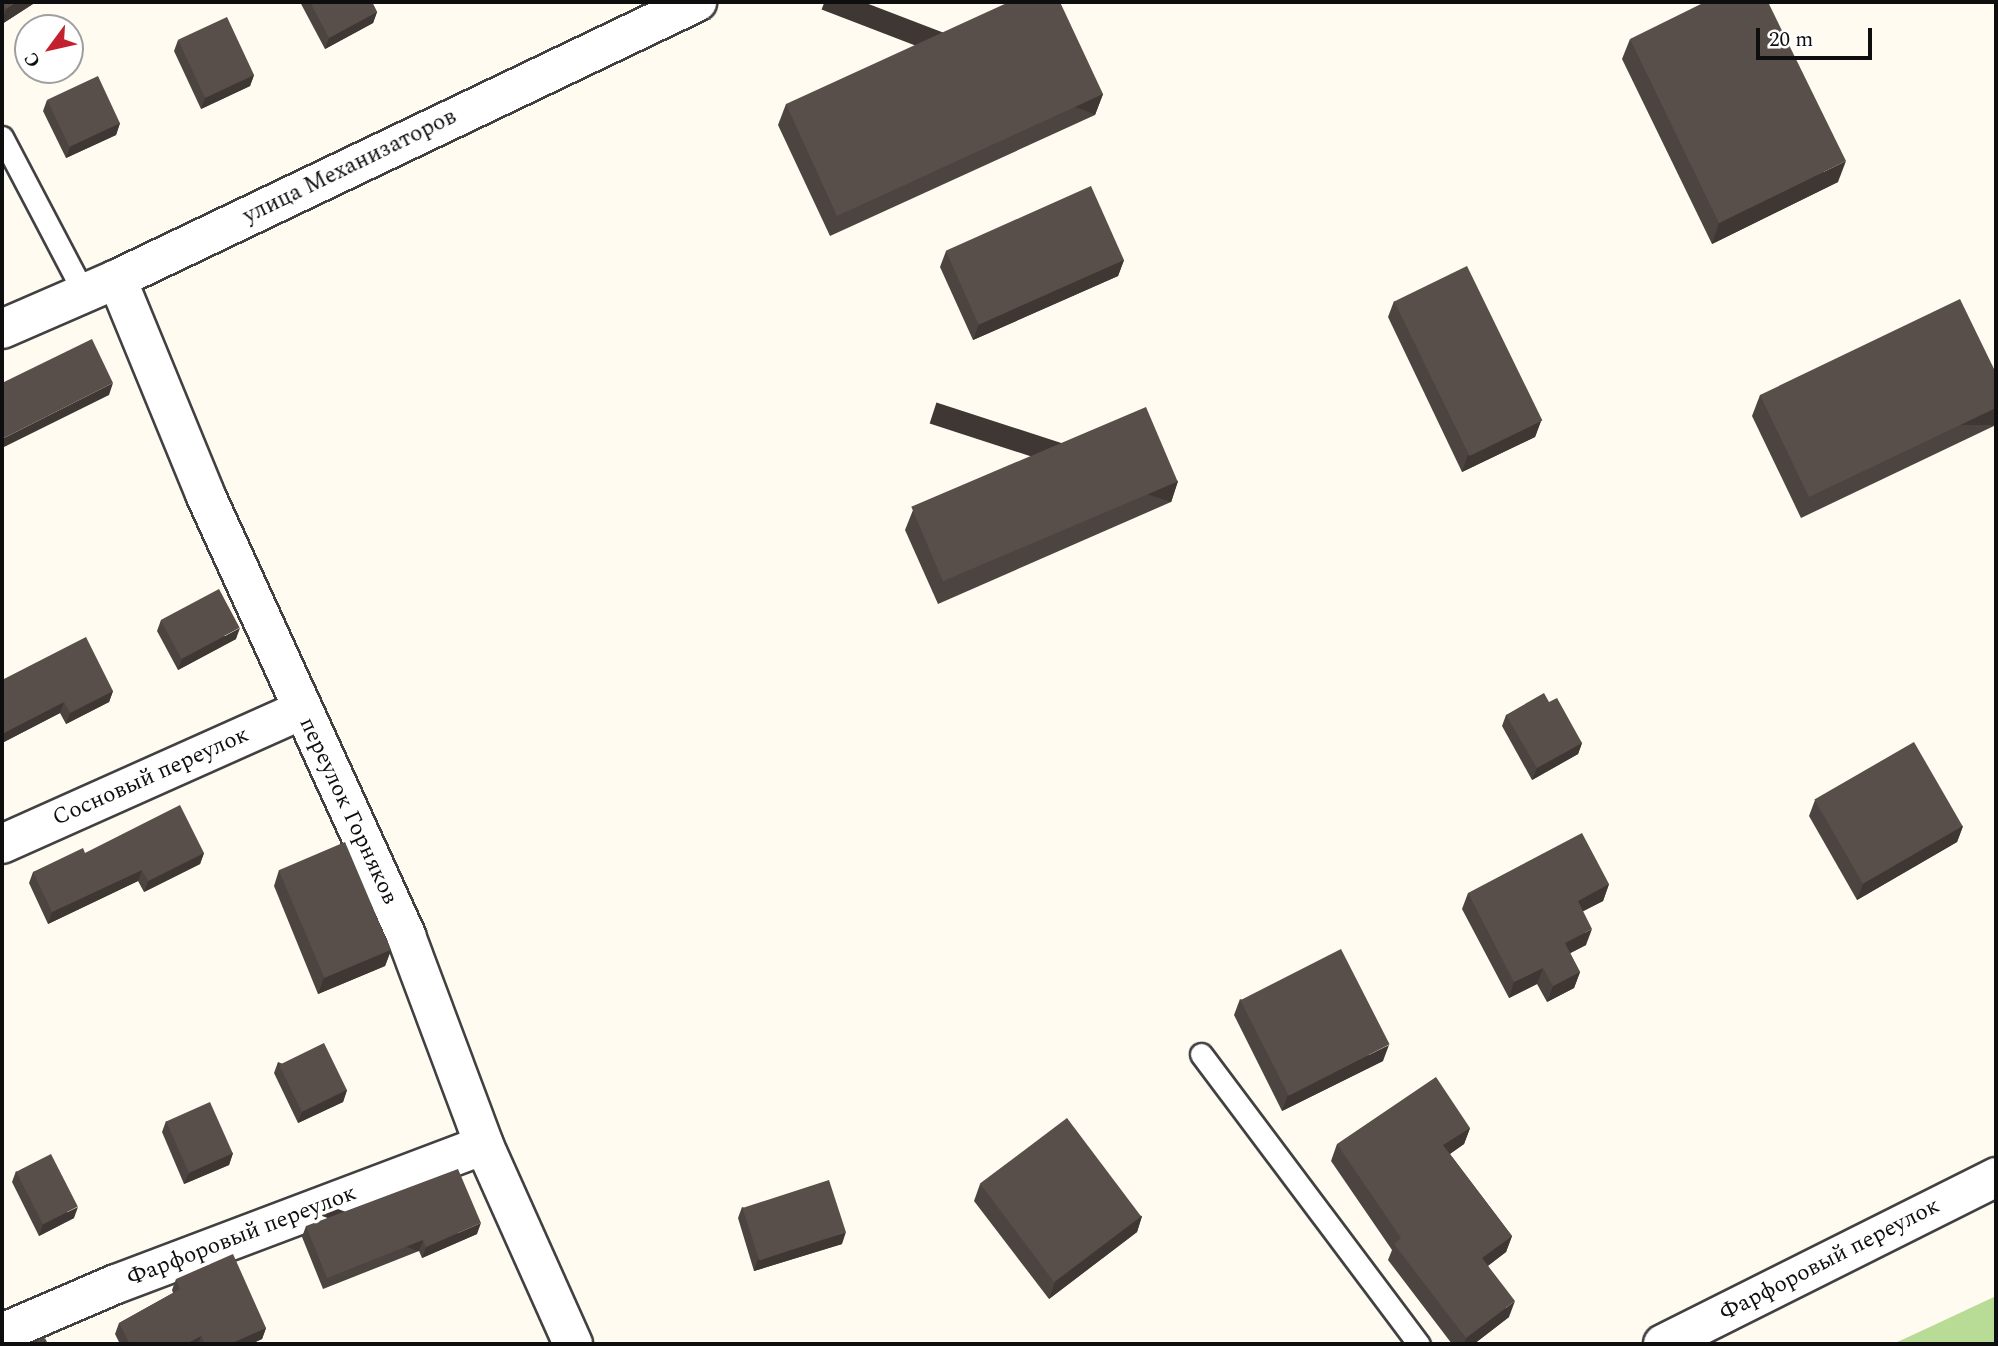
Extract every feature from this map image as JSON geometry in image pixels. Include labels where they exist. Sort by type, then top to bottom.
[{"type":"street","name":"улица Механизаторов","points":[[2,329],[101,286],[691,3]]},
{"type":"street","name":"переулок Горняков","points":[[101,286],[205,494],[406,936],[484,1145],[573,1344]]},
{"type":"street","name":"Сосновый переулок","points":[[2,844],[301,710]]},
{"type":"street","name":"Фарфоровый переулок","points":[[2,1333],[129,1279],[484,1145]]},
{"type":"street","name":"Фарфоровый переулок","points":[[1663,1344],[1996,1177]]},
{"type":"lane","points":[[2,137],[101,286]]},
{"type":"lane","points":[[1201,1054],[1419,1344]]},
{"type":"green space","points":[[1996,1296],[1996,1344],[1893,1344],[1932,1326]]},
{"type":"building","points":[[2,2],[17,2],[6,9]]},
{"type":"building","points":[[310,2],[372,2],[377,12],[329,38]]},
{"type":"building","points":[[1009,2],[1060,2],[1103,94],[837,216],[786,104]]},
{"type":"building","points":[[1705,2],[1768,2],[1846,161],[1719,223],[1630,39]]},
{"type":"building","points":[[227,17],[254,75],[205,98],[178,40]]},
{"type":"building","points":[[98,76],[120,123],[69,147],[47,100]]},
{"type":"building","points":[[1091,186],[1124,260],[979,325],[946,251]]},
{"type":"building","points":[[1467,266],[1542,421],[1470,456],[1394,302]]},
{"type":"building","points":[[1960,299],[1996,373],[1996,408],[1809,497],[1760,395]]},
{"type":"building","points":[[92,339],[113,383],[2,439],[2,383]]},
{"type":"building","points":[[1146,407],[1178,482],[943,581],[911,507]]},
{"type":"building","points":[[219,589],[240,628],[181,659],[161,620]]},
{"type":"building","points":[[86,637],[113,691],[70,713],[64,702],[2,734],[2,680]]},
{"type":"building","points":[[1544,693],[1549,702],[1557,698],[1582,743],[1537,768],[1506,715]]},
{"type":"building","points":[[1914,742],[1962,826],[1863,884],[1814,800]]},
{"type":"building","points":[[180,805],[204,853],[148,881],[142,870],[52,912],[33,872],[83,848],[85,853]]},
{"type":"building","points":[[1582,833],[1609,884],[1578,901],[1592,929],[1565,943],[1580,972],[1553,986],[1543,968],[1514,982],[1468,893]]},
{"type":"building","points":[[345,842],[391,950],[324,978],[279,870]]},
{"type":"building","points":[[1341,949],[1390,1044],[1289,1096],[1240,1000]]},
{"type":"building","points":[[324,1043],[347,1090],[302,1112],[279,1065]]},
{"type":"building","points":[[1436,1077],[1470,1128],[1443,1145],[1512,1236],[1482,1258],[1515,1301],[1466,1338],[1394,1244],[1401,1238],[1337,1144]]},
{"type":"building","points":[[210,1102],[233,1153],[189,1173],[166,1122]]},
{"type":"building","points":[[1067,1118],[1141,1216],[1054,1282],[980,1184]]},
{"type":"building","points":[[51,1154],[78,1207],[43,1224],[16,1172]]},
{"type":"building","points":[[458,1169],[481,1223],[426,1247],[423,1240],[327,1278],[306,1226]]},
{"type":"building","points":[[829,1180],[846,1232],[759,1260],[742,1208]]},
{"type":"building","points":[[233,1254],[266,1328],[230,1344],[205,1344],[201,1336],[186,1344],[130,1344],[119,1323],[180,1289],[176,1279]]},
{"type":"building","points":[[45,1338],[48,1344],[30,1344]]}]
